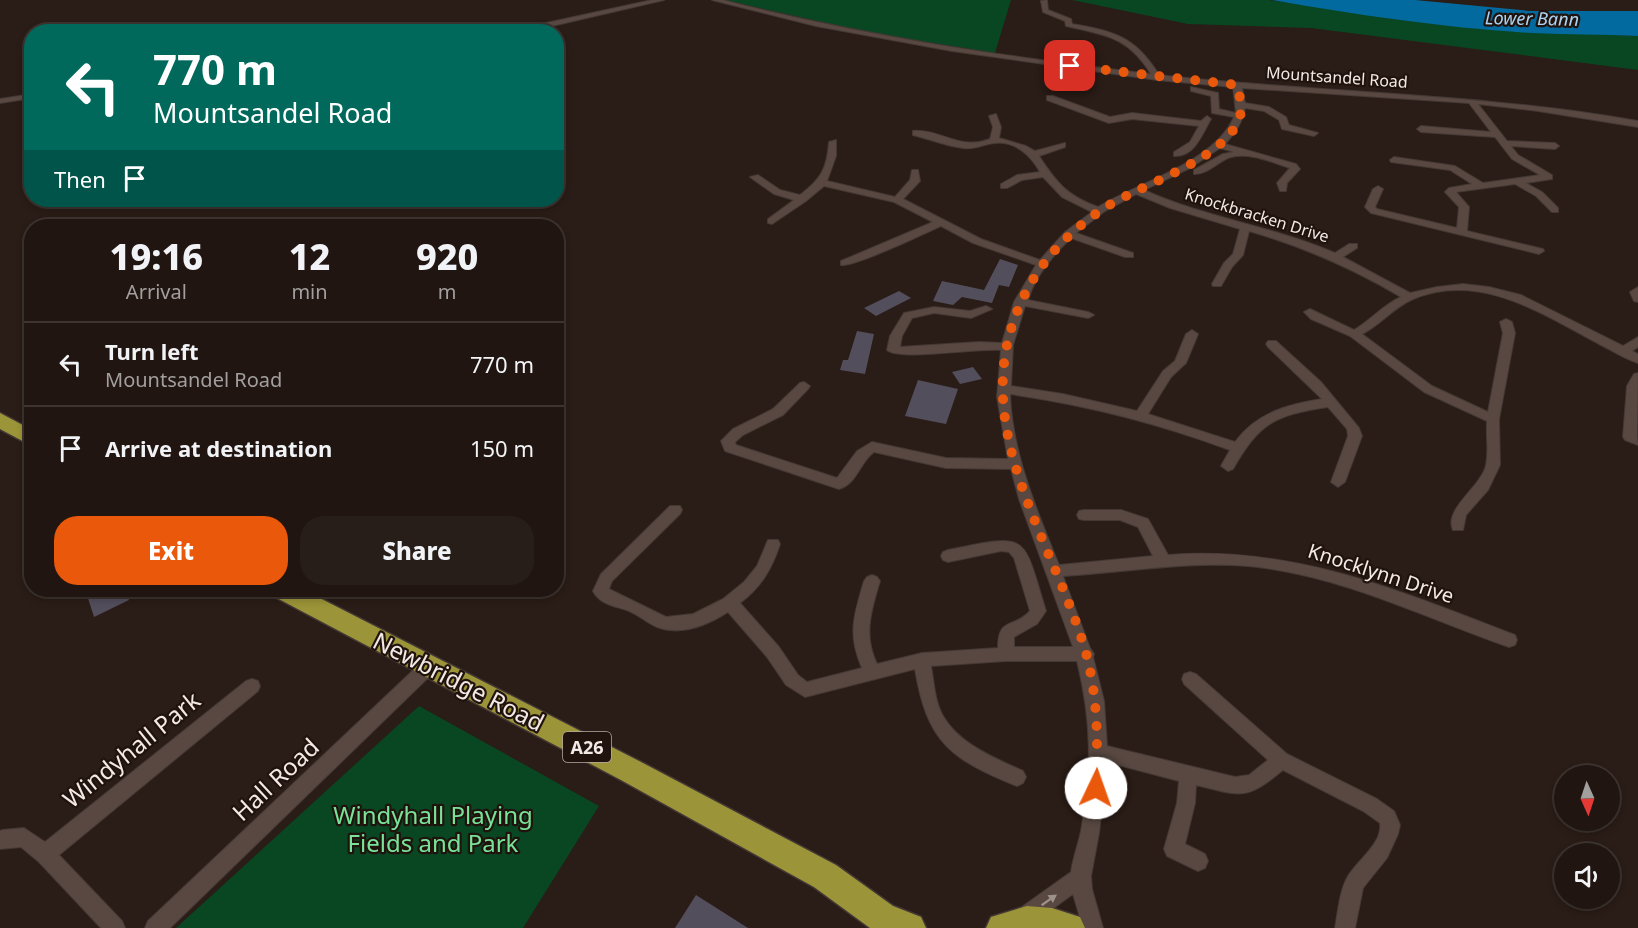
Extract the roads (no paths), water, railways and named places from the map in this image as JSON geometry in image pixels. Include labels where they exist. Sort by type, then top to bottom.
[{"type":"highway","points":[[0,420],[24,434]]},
{"type":"highway","name":"Newbridge Road","points":[[296,597],[632,771],[825,876],[894,925]]},
{"type":"highway","points":[[1010,925],[1043,921],[1069,928]]},
{"type":"street","points":[[546,24],[661,0]]},
{"type":"street","name":"Mountsandel Road","points":[[715,0],[770,15],[871,36],[1157,78],[1550,108],[1638,124]]},
{"type":"street","points":[[1044,1],[1045,11],[1063,16],[1069,20],[1068,25],[1107,32],[1119,37],[1148,63],[1157,78]]},
{"type":"street","points":[[1124,82],[1211,92],[1216,101],[1215,111],[1203,124],[1200,137],[1190,149],[1177,154]]},
{"type":"street","points":[[1094,928],[1081,877],[1096,788],[1097,717],[1086,654],[1015,464],[1006,422],[1004,389],[1008,347],[1020,302],[1042,264],[1069,234],[1099,211],[1135,190],[1200,158],[1219,145],[1234,129],[1241,111],[1237,85]]},
{"type":"street","points":[[0,101],[24,97]]},
{"type":"street","points":[[1050,98],[1109,120],[1153,117],[1203,124]]},
{"type":"street","points":[[1462,231],[1464,207],[1450,192],[1549,177],[1521,162],[1471,101]]},
{"type":"street","points":[[1215,111],[1266,109],[1282,119],[1285,128],[1314,132]]},
{"type":"street","points":[[993,116],[997,127],[994,140]]},
{"type":"street","points":[[1421,129],[1555,146]]},
{"type":"street","points":[[916,133],[945,139],[966,147],[979,147],[994,140],[1026,148],[1036,154],[1047,174],[1066,196],[1099,211]]},
{"type":"street","points":[[772,221],[822,183],[832,156],[832,142]]},
{"type":"street","points":[[1036,154],[1062,145]]},
{"type":"street","points":[[1219,145],[1293,166],[1295,169],[1282,183],[1283,189]]},
{"type":"street","points":[[1197,171],[1226,156],[1243,152]]},
{"type":"street","points":[[1394,160],[1452,168],[1483,187]]},
{"type":"street","points":[[897,200],[915,181],[915,172]]},
{"type":"street","points":[[1004,186],[1020,177],[1047,174]]},
{"type":"street","points":[[756,177],[777,192],[803,199]]},
{"type":"street","points":[[1517,182],[1539,194],[1555,210]]},
{"type":"street","points":[[822,183],[897,200],[977,241],[1042,264]]},
{"type":"street","points":[[1378,189],[1370,207],[1374,211],[1539,250]]},
{"type":"street","name":"Knockbracken Drive","points":[[1135,190],[1183,211],[1245,227],[1336,257],[1409,297]]},
{"type":"street","points":[[846,263],[868,256],[894,242],[918,234],[942,222]]},
{"type":"street","points":[[1218,284],[1228,265],[1238,255],[1245,227]]},
{"type":"street","points":[[1069,234],[1129,255]]},
{"type":"street","name":"Knockbracken Drive","points":[[1336,257],[1353,246]]},
{"type":"street","points":[[1354,334],[1373,324],[1395,304],[1409,297],[1459,286],[1497,291],[1533,305],[1638,359]]},
{"type":"street","points":[[1638,290],[1635,292],[1638,299]]},
{"type":"street","points":[[1020,302],[1088,315]]},
{"type":"street","points":[[986,309],[971,315],[934,310],[908,315],[902,322],[893,350],[916,352],[986,345],[1008,347]]},
{"type":"street","points":[[1310,312],[1315,318],[1354,334],[1428,389],[1449,401],[1493,419]]},
{"type":"street","points":[[1458,526],[1459,514],[1483,486],[1493,465],[1493,419],[1509,333],[1506,322]]},
{"type":"street","points":[[1142,415],[1167,374],[1180,363],[1192,334]]},
{"type":"street","points":[[1623,352],[1638,342]]},
{"type":"street","points":[[1272,344],[1332,402],[1353,428],[1355,436],[1338,482]]},
{"type":"street","points":[[1638,377],[1633,386],[1630,437],[1638,440]]},
{"type":"street","points":[[804,386],[778,412],[738,432],[728,441],[728,445],[734,450],[834,483],[845,480],[863,453],[872,447],[946,463],[1015,464]]},
{"type":"street","points":[[1004,389],[1062,398],[1142,415],[1236,447]]},
{"type":"street","points":[[1228,465],[1236,447],[1246,433],[1265,418],[1293,408],[1332,402]]},
{"type":"street","points":[[675,510],[606,578],[601,591],[605,596],[632,606],[659,621],[674,624],[687,623],[729,602],[758,577],[773,544]]},
{"type":"street","points":[[1084,515],[1121,514],[1143,523],[1164,562]]},
{"type":"street","points":[[948,556],[1001,545],[1013,547],[1021,555],[1038,610],[1035,617],[1026,625],[1006,634],[1006,654]]},
{"type":"street","name":"Knocklynn Drive","points":[[1055,571],[1222,559],[1318,571],[1404,600],[1509,640]]},
{"type":"street","points":[[872,582],[858,628],[862,652],[872,671]]},
{"type":"street","points":[[729,602],[773,652],[792,680],[805,690],[922,660],[1006,654],[1086,654]]},
{"type":"street","points":[[922,660],[932,708],[945,732],[968,752],[1017,777]]},
{"type":"street","name":"Hall Road","points":[[155,928],[429,666]]},
{"type":"street","points":[[1191,679],[1281,760],[1370,805],[1388,817],[1389,834],[1380,851],[1354,884],[1345,928]]},
{"type":"street","name":"Windyhall Park","points":[[46,855],[60,840],[252,686]]},
{"type":"street","points":[[1098,752],[1218,784],[1244,786],[1269,772],[1281,760]]},
{"type":"street","points":[[1188,776],[1186,803],[1174,849],[1198,861]]},
{"type":"street","points":[[2,840],[24,837],[46,855],[115,928]]},
{"type":"street","points":[[1010,925],[1081,877]]},
{"type":"water","name":"Lower Bann","points":[[1272,0],[1415,0],[1530,11],[1638,11],[1638,36],[1532,33],[1467,28],[1369,16]]},
{"type":"park label","name":"Windyhall Playing Fields and Park","points":[[433,828]]}]
